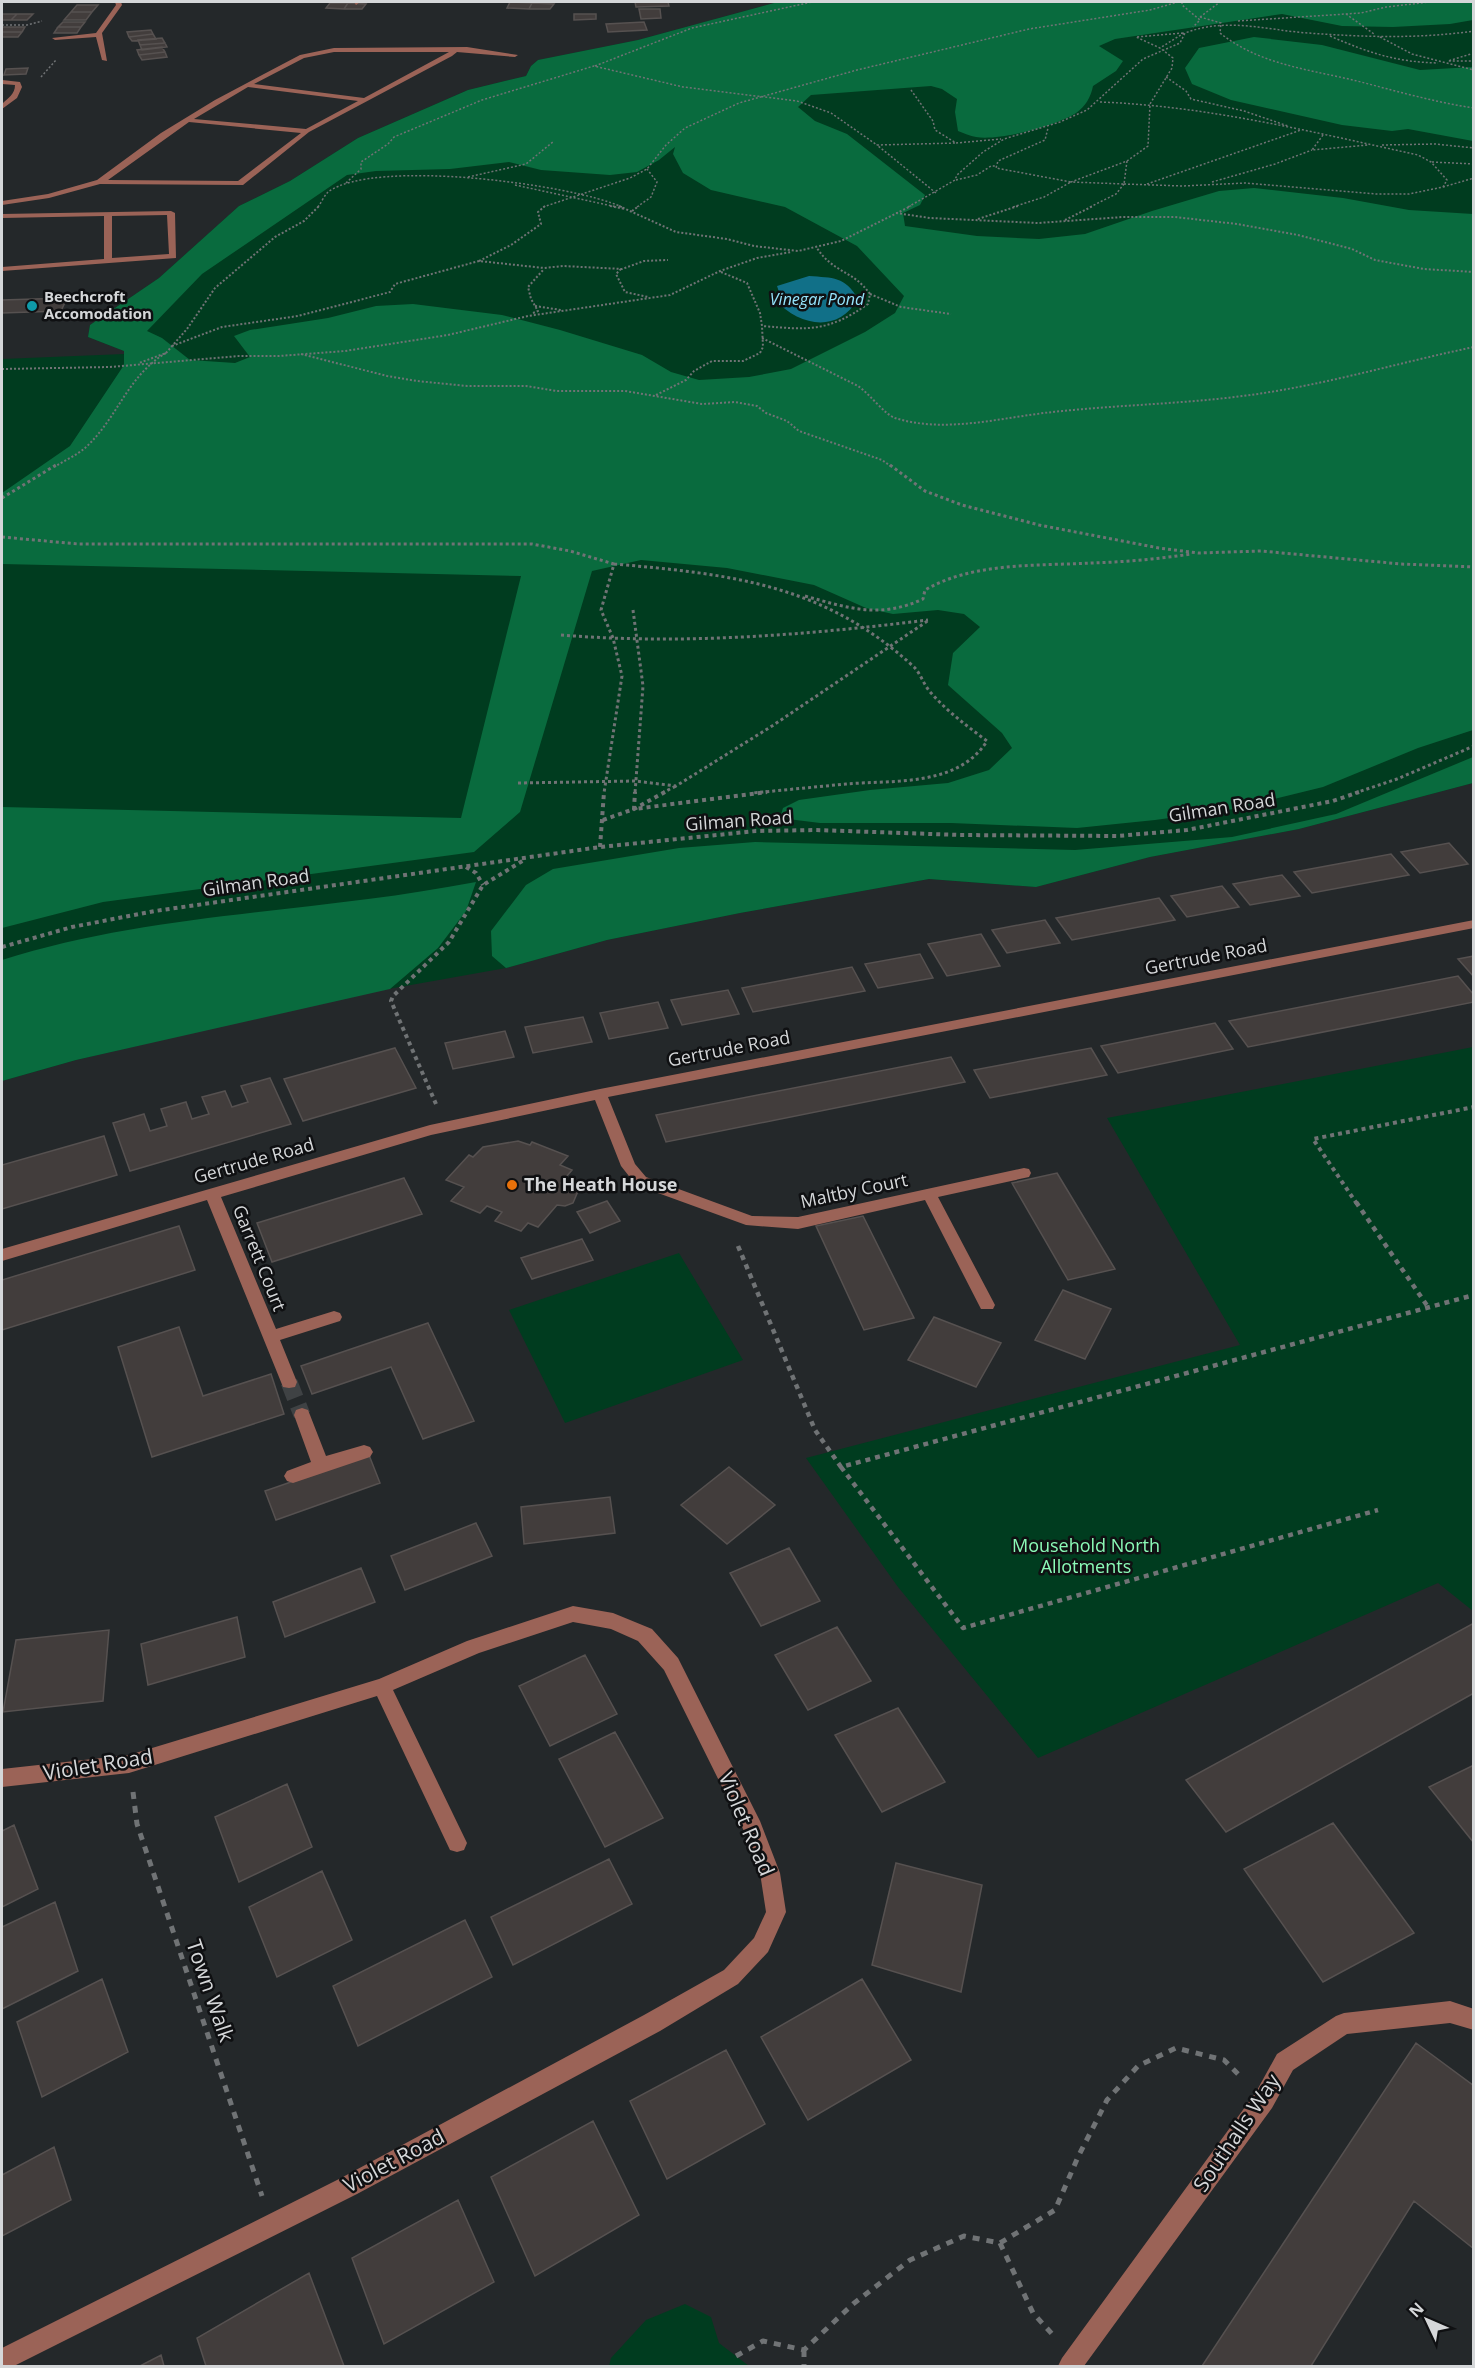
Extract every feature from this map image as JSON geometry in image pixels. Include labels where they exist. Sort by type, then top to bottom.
[{"type":"street","points":[[105,60],[97,35],[99,29],[115,12],[119,5],[118,2]]},
{"type":"street","points":[[55,38],[97,35]]},
{"type":"street","points":[[100,182],[188,120],[247,84],[293,60],[317,52],[467,49],[515,55]]},
{"type":"street","points":[[2,203],[49,196],[100,182],[240,183],[307,131],[450,55],[455,50]]},
{"type":"street","points":[[2,82],[18,83],[20,88],[18,93],[2,108],[5,109],[2,118]]},
{"type":"street","points":[[247,84],[364,100]]},
{"type":"street","points":[[188,120],[307,131]]},
{"type":"street","points":[[2,216],[171,213],[173,256],[2,269]]},
{"type":"street","points":[[108,214],[108,261]]},
{"type":"street","name":"Gertrude Road","points":[[2,1256],[445,1127],[600,1094],[1473,924]]},
{"type":"street","name":"Maltby Court","points":[[600,1094],[628,1166],[640,1181],[751,1221],[798,1223],[1024,1173]]},
{"type":"street","name":"Garrett Court","points":[[212,1194],[286,1376]]},
{"type":"street","name":"Maltby Court","points":[[929,1194],[987,1305]]},
{"type":"street","name":"Garrett Court","points":[[271,1337],[334,1317]]},
{"type":"street","points":[[302,1415],[321,1466]]},
{"type":"street","points":[[293,1476],[363,1452]]},
{"type":"street","name":"Violet Road","points":[[2,1778],[129,1764],[382,1686],[474,1647],[573,1614],[613,1621],[645,1635],[671,1664],[753,1828],[770,1873],[776,1912],[761,1945],[731,1977],[631,2034],[271,2225],[2,2360]]},
{"type":"street","points":[[382,1686],[457,1843]]},
{"type":"street","name":"Southalls Way","points":[[1072,2364],[1264,2100],[1284,2062],[1344,2024],[1450,2012],[1473,2020]]},
{"type":"path","points":[[343,185],[361,169],[361,162],[394,137],[482,100],[594,66],[692,28],[812,2]]},
{"type":"path","points":[[171,347],[222,327],[298,316],[354,302],[390,292],[395,284],[488,259],[498,250],[534,231],[541,224],[538,212],[544,206],[585,194],[647,170],[666,145],[685,128],[711,114],[762,96],[857,70],[1029,29],[1150,10],[1178,2]]},
{"type":"path","points":[[1182,2],[1182,5],[1199,17],[1221,24]]},
{"type":"path","points":[[1199,17],[1212,10],[1220,2]]},
{"type":"path","points":[[975,220],[1044,196],[1071,182],[1127,161],[1148,146],[1150,104],[1173,68],[1173,58],[1160,48],[1136,37],[1184,33],[1201,26],[1232,22],[1345,14],[1430,2]]},
{"type":"path","points":[[1345,14],[1366,31],[1412,54],[1473,70]]},
{"type":"path","points":[[955,180],[957,175],[992,144],[1071,119],[1099,102],[1119,78],[1140,60],[1198,23],[1199,17]]},
{"type":"path","points":[[1232,22],[1336,37],[1364,51],[1406,63],[1442,62],[1473,53]]},
{"type":"path","points":[[1221,24],[1220,33],[1234,46],[1260,57],[1397,93],[1473,108]]},
{"type":"path","points":[[1324,35],[1417,36],[1473,31]]},
{"type":"path","points":[[1160,48],[1180,43],[1184,33]]},
{"type":"path","points":[[1448,61],[1473,61]]},
{"type":"path","points":[[594,66],[683,87],[797,101],[831,112],[911,171],[925,186],[936,193]]},
{"type":"path","points":[[1166,77],[1186,91],[1191,99],[1256,114],[1302,130]]},
{"type":"path","points":[[911,90],[933,121],[934,130],[956,143]]},
{"type":"path","points":[[1099,102],[1150,104],[1302,130],[1418,155],[1431,162],[1447,180],[1443,187]]},
{"type":"path","points":[[997,166],[998,161],[1045,140],[1048,127]]},
{"type":"path","points":[[1143,185],[1302,130]]},
{"type":"path","points":[[1312,150],[1323,134]]},
{"type":"path","points":[[877,145],[956,143],[1007,138]]},
{"type":"path","points":[[462,178],[526,164],[554,141]]},
{"type":"path","points":[[1207,184],[1275,164],[1312,150],[1370,145],[1435,144],[1473,148]]},
{"type":"path","points":[[1065,220],[1116,194],[1124,185],[1127,161]]},
{"type":"path","points":[[1431,162],[1473,164]]},
{"type":"path","points":[[2,369],[135,365],[239,356],[345,351],[448,335],[528,316],[670,295],[720,271],[757,258],[817,248],[841,241],[936,193],[955,180],[977,176],[991,166],[1025,175],[1071,182],[1182,186],[1245,183],[1376,194],[1409,194],[1473,178]]},
{"type":"path","points":[[634,211],[651,197],[657,182],[647,170]]},
{"type":"path","points":[[2,498],[85,448],[116,410],[133,382],[149,363],[166,353],[202,309],[215,288],[275,237],[304,221],[316,210],[327,193],[343,185],[364,179],[404,176],[497,181],[585,194],[634,211],[676,232],[727,239],[754,246],[798,250]]},
{"type":"path","points":[[497,181],[634,211]]},
{"type":"path","points":[[896,213],[930,218],[1038,222],[1123,217],[1175,217],[1237,224],[1298,235],[1352,249],[1376,260],[1424,269],[1473,272]]},
{"type":"path","points":[[817,248],[826,262],[860,280],[870,294],[900,307],[951,314]]},
{"type":"path","points":[[654,298],[625,292],[616,273],[644,261],[668,260]]},
{"type":"path","points":[[478,261],[544,268],[563,266],[622,269]]},
{"type":"path","points":[[528,316],[538,311],[531,299],[528,287],[544,268]]},
{"type":"path","points":[[655,395],[686,380],[694,370],[712,361],[743,361],[760,353],[762,326],[760,313],[747,283],[720,271]]},
{"type":"path","points":[[762,326],[826,329],[850,318],[868,304],[870,294]]},
{"type":"path","points":[[619,303],[631,295]]},
{"type":"path","points":[[535,306],[568,311]]},
{"type":"path","points":[[762,338],[784,352],[848,381],[872,395],[884,413],[921,423],[957,422],[1232,398],[1297,388],[1473,347]]},
{"type":"path","points":[[135,365],[166,353]]},
{"type":"path","points":[[301,354],[387,376],[417,381],[466,386],[526,386],[557,391],[624,391],[702,404],[735,402],[757,406],[766,413],[787,421],[799,431],[882,460],[925,491],[962,505],[1039,525],[1159,549],[1198,553],[1261,551],[1401,564],[1473,567]]},
{"type":"path","points":[[2,537],[78,544],[532,544],[570,551],[614,564],[704,572],[877,613],[906,609],[923,599],[925,590],[938,581],[958,574],[1041,565],[1158,560],[1198,553]]},
{"type":"path","points":[[600,847],[606,781],[621,676],[613,638],[602,610],[614,564]]},
{"type":"path","points":[[634,809],[750,792],[863,782],[894,782],[930,776],[965,765],[983,750],[987,741],[950,713],[929,691],[916,669],[887,648],[864,627],[789,591]]},
{"type":"path","points":[[633,610],[642,686],[634,781],[634,809]]},
{"type":"path","points":[[561,635],[638,640],[789,634],[929,620],[772,726],[676,786],[634,809],[603,820]]},
{"type":"path","name":"Gilman Road","points":[[2,947],[72,927],[155,910],[600,847],[756,831],[1082,836],[1187,830],[1333,801],[1397,779],[1473,746]]},
{"type":"path","points":[[518,783],[634,781],[676,786]]},
{"type":"path","points":[[445,1127],[391,1001],[393,996],[449,942],[483,885],[506,869],[527,859]]},
{"type":"path","points":[[466,867],[476,873],[483,885]]},
{"type":"path","points":[[1428,1307],[1313,1140],[1473,1107]]},
{"type":"path","points":[[724,1212],[815,1430],[963,1628],[1377,1510]]},
{"type":"path","points":[[841,1467],[1473,1295]]},
{"type":"path","name":"Town Walk","points":[[129,1764],[137,1824],[271,2225]]},
{"type":"path","points":[[804,2367],[804,2350],[853,2304],[910,2259],[964,2236],[1000,2243],[1055,2210],[1077,2157],[1107,2100],[1138,2066],[1176,2048],[1224,2060],[1264,2100]]},
{"type":"path","points":[[1000,2243],[1033,2313],[1071,2353],[1072,2364]]},
{"type":"path","points":[[735,2356],[763,2341],[804,2350]]},
{"type":"green space","points":[[778,2],[1473,2],[1473,783],[1299,829],[1150,857],[1036,887],[929,879],[740,913],[607,940],[506,968],[355,995],[76,1060],[2,1081],[2,359],[124,354],[124,351],[88,337],[90,325],[159,278],[239,206],[290,181],[358,138],[468,90],[526,76],[531,66],[538,60],[638,40]]},
{"type":"green space","points":[[778,2],[1473,2],[1473,20],[1450,24],[1393,27],[1342,26],[1282,14],[1115,39],[1099,46],[1123,61],[1116,71],[1093,86],[1091,94],[1079,111],[1055,123],[1012,135],[986,138],[958,131],[955,112],[957,99],[942,89],[931,86],[811,95],[798,107],[815,121],[847,134],[925,195],[920,205],[903,213],[905,226],[977,236],[1039,239],[1085,234],[1219,191],[1254,188],[1343,198],[1409,210],[1473,214],[1473,730],[1418,748],[1323,787],[1234,809],[1155,820],[1077,828],[951,823],[820,823],[780,818],[783,808],[799,800],[870,790],[948,783],[989,770],[1012,748],[1002,733],[948,685],[953,653],[980,627],[964,614],[938,610],[893,614],[866,608],[814,585],[727,568],[641,560],[592,571],[520,812],[474,852],[103,902],[2,928],[2,807],[461,818],[521,576],[2,564],[2,493],[70,446],[124,365],[124,351],[88,337],[90,325],[159,278],[239,206],[290,181],[358,138],[468,90],[526,76],[531,66],[538,60],[638,40]],"holes":[[[675,147],[673,154],[683,173],[711,190],[785,207],[857,246],[904,296],[895,313],[865,332],[791,369],[749,377],[699,380],[671,372],[642,355],[560,330],[502,315],[413,304],[376,306],[328,318],[250,330],[234,336],[250,357],[235,363],[190,360],[162,338],[147,331],[202,274],[347,175],[376,171],[450,169],[509,162],[541,170],[610,175],[637,172],[659,160]]]},
{"type":"green space","points":[[1254,37],[1322,45],[1420,70],[1473,67],[1473,141],[1408,129],[1392,131],[1342,125],[1231,100],[1192,84],[1185,68],[1199,48]]},
{"type":"green space","points":[[1473,757],[1473,783],[1299,829],[1150,857],[1036,887],[929,879],[607,940],[506,968],[492,956],[491,931],[526,885],[553,869],[679,848],[755,842],[1075,850],[1232,837],[1336,814]]},
{"type":"green space","points":[[476,882],[466,911],[438,948],[390,989],[76,1060],[2,1081],[2,960],[47,947],[138,928],[382,897]]},
{"type":"green space","name":"Mousehold North Allotments","points":[[1473,1047],[1473,1611],[1438,1583],[1038,1758],[898,1587],[806,1458],[1240,1345],[1107,1118]]},
{"type":"green space","points":[[679,1253],[743,1360],[565,1423],[509,1310]]},
{"type":"green space","points":[[685,2304],[711,2317],[719,2343],[749,2366],[609,2366],[611,2358],[646,2320]]},
{"type":"water","name":"Vinegar Pond","points":[[809,276],[832,278],[843,282],[858,299],[840,318],[829,322],[807,320],[796,316],[775,300],[779,292],[777,286]]},
{"type":"building","points":[[510,2],[532,3],[529,9],[507,8]]},
{"type":"building","points":[[635,2],[668,2],[669,6],[636,7]]},
{"type":"building","points":[[330,3],[348,3],[344,9],[326,8]]},
{"type":"building","points":[[348,3],[366,4],[362,9],[344,9]]},
{"type":"building","points":[[532,3],[554,4],[550,9],[529,9]]},
{"type":"building","points":[[77,5],[98,5],[92,12],[71,12]]},
{"type":"building","points":[[639,9],[660,9],[661,18],[641,19]]},
{"type":"building","points":[[71,12],[92,12],[86,20],[64,20]]},
{"type":"building","points":[[2,14],[17,14],[11,20],[2,20]]},
{"type":"building","points":[[17,14],[33,14],[27,20],[11,20]]},
{"type":"building","points":[[574,14],[596,14],[596,19],[574,20]]},
{"type":"building","points":[[63,22],[85,22],[81,27],[58,27]]},
{"type":"building","points":[[644,22],[647,30],[608,32],[606,24]]},
{"type":"building","points":[[2,27],[25,27],[22,32],[2,32]]},
{"type":"building","points":[[58,27],[81,27],[77,33],[54,33]]},
{"type":"building","points":[[151,30],[153,34],[129,37],[127,32]]},
{"type":"building","points":[[2,32],[22,32],[18,37],[2,37]]},
{"type":"building","points":[[153,34],[156,39],[132,41],[129,37]]},
{"type":"building","points":[[162,38],[165,43],[140,45],[138,40]]},
{"type":"building","points":[[165,43],[167,47],[142,50],[140,45]]},
{"type":"building","points":[[162,47],[165,52],[139,55],[137,50]]},
{"type":"building","points":[[165,52],[167,57],[142,60],[139,55]]},
{"type":"building","points":[[28,68],[26,74],[4,75],[6,69]]},
{"type":"building","name":"Beechcroft Accomodation","points":[[67,298],[61,311],[2,313],[2,300]]},
{"type":"building","points":[[1449,843],[1468,864],[1420,873],[1401,852]]},
{"type":"building","points":[[1391,854],[1409,875],[1312,893],[1294,872]]},
{"type":"building","points":[[1282,875],[1300,896],[1250,905],[1233,884]]},
{"type":"building","points":[[1222,886],[1239,907],[1187,917],[1171,896]]},
{"type":"building","points":[[1159,898],[1175,920],[1072,940],[1056,918]]},
{"type":"building","points":[[1045,920],[1060,943],[1007,953],[992,930]]},
{"type":"building","points":[[981,934],[1000,966],[947,976],[928,944]]},
{"type":"building","points":[[920,954],[933,978],[878,988],[865,964]]},
{"type":"building","points":[[1474,956],[1474,977],[1458,959]]},
{"type":"building","points":[[852,967],[865,991],[753,1012],[742,988]]},
{"type":"building","points":[[1458,976],[1474,995],[1474,1002],[1248,1047],[1229,1021]]},
{"type":"building","points":[[728,990],[739,1014],[682,1025],[671,1000]]},
{"type":"building","points":[[658,1002],[668,1028],[609,1039],[600,1013]]},
{"type":"building","points":[[583,1017],[592,1042],[533,1053],[525,1027]]},
{"type":"building","points":[[1215,1023],[1233,1049],[1118,1073],[1101,1046]]},
{"type":"building","points":[[505,1031],[514,1057],[453,1069],[445,1043]]},
{"type":"building","points":[[395,1048],[416,1088],[303,1121],[284,1079]]},
{"type":"building","points":[[1091,1048],[1107,1075],[990,1098],[974,1070]]},
{"type":"building","points":[[951,1057],[965,1082],[666,1142],[656,1115]]},
{"type":"building","points":[[270,1078],[291,1124],[130,1171],[113,1123],[144,1114],[150,1131],[167,1126],[161,1109],[186,1102],[192,1119],[209,1114],[202,1097],[225,1091],[232,1107],[248,1102],[241,1086]]},
{"type":"building","points":[[104,1136],[117,1175],[2,1209],[2,1165]]},
{"type":"building","name":"The Heath House","points":[[518,1141],[530,1145],[532,1142],[568,1156],[560,1165],[572,1170],[561,1183],[578,1191],[573,1203],[565,1206],[557,1205],[538,1227],[528,1223],[521,1231],[495,1221],[502,1212],[487,1206],[480,1213],[451,1201],[464,1187],[446,1180],[469,1155],[473,1157],[483,1147]]},
{"type":"building","points":[[1057,1173],[1115,1269],[1068,1280],[1012,1183]]},
{"type":"building","points":[[404,1178],[422,1214],[272,1262],[257,1223]]},
{"type":"building","points":[[607,1201],[620,1221],[590,1233],[577,1212]]},
{"type":"building","points":[[863,1216],[914,1318],[864,1330],[816,1226]]},
{"type":"building","points":[[179,1226],[195,1270],[2,1330],[2,1280]]},
{"type":"building","points":[[582,1239],[593,1260],[532,1279],[521,1258]]},
{"type":"building","points":[[1063,1290],[1111,1309],[1085,1359],[1035,1340]]},
{"type":"building","points":[[934,1317],[1001,1343],[976,1387],[908,1360]]},
{"type":"building","points":[[428,1323],[474,1421],[423,1439],[391,1367],[312,1394],[301,1366]]},
{"type":"building","points":[[179,1327],[203,1396],[271,1374],[284,1414],[152,1457],[118,1347]]},
{"type":"building","points":[[369,1455],[380,1483],[276,1520],[265,1491]]},
{"type":"building","points":[[729,1467],[775,1505],[727,1544],[681,1505]]},
{"type":"building","points":[[610,1497],[615,1533],[524,1544],[521,1507]]},
{"type":"building","points":[[476,1523],[492,1556],[405,1590],[391,1556]]},
{"type":"building","points":[[789,1548],[820,1601],[761,1626],[730,1573]]},
{"type":"building","points":[[361,1568],[375,1602],[285,1637],[273,1602]]},
{"type":"building","points":[[237,1617],[245,1657],[148,1685],[141,1644]]},
{"type":"building","points":[[1474,1623],[1474,1693],[1226,1832],[1186,1780]]},
{"type":"building","points":[[837,1627],[871,1681],[808,1710],[775,1655]]},
{"type":"building","points":[[109,1630],[103,1701],[3,1712],[16,1640]]},
{"type":"building","points":[[585,1655],[617,1714],[550,1746],[519,1686]]},
{"type":"building","points":[[898,1708],[945,1782],[882,1812],[835,1735]]},
{"type":"building","points":[[615,1732],[663,1818],[605,1847],[559,1759]]},
{"type":"building","points":[[1474,1765],[1474,1843],[1429,1787]]},
{"type":"building","points":[[287,1784],[312,1847],[239,1882],[215,1817]]},
{"type":"building","points":[[1333,1823],[1414,1933],[1323,1982],[1244,1869]]},
{"type":"building","points":[[14,1825],[38,1889],[2,1907],[2,1831]]},
{"type":"building","points":[[609,1859],[632,1904],[513,1965],[491,1917]]},
{"type":"building","points":[[896,1863],[982,1885],[961,1992],[872,1965]]},
{"type":"building","points":[[322,1871],[352,1940],[277,1977],[249,1907]]},
{"type":"building","points":[[55,1902],[78,1971],[2,2009],[2,1927]]},
{"type":"building","points":[[465,1920],[492,1977],[358,2046],[333,1986]]},
{"type":"building","points":[[102,1979],[128,2052],[42,2097],[17,2022]]},
{"type":"building","points":[[862,1979],[911,2060],[808,2120],[761,2037]]},
{"type":"building","points":[[1416,2043],[1474,2086],[1474,2249],[1414,2201],[1311,2366],[1202,2366]]},
{"type":"building","points":[[726,2050],[765,2124],[667,2179],[630,2101]]},
{"type":"building","points":[[593,2121],[639,2215],[535,2276],[491,2177]]},
{"type":"building","points":[[54,2147],[71,2200],[2,2236],[2,2175]]},
{"type":"building","points":[[458,2200],[494,2282],[384,2344],[352,2258]]},
{"type":"building","points":[[309,2273],[344,2366],[206,2366],[197,2338]]},
{"type":"building","points":[[161,2355],[164,2366],[140,2366]]},
{"type":"tunnel","points":[[289,1382],[302,1415]]},
{"type":"place","name":"Beechcroft Accomodation","points":[[32,306]]},
{"type":"place","name":"The Heath House","points":[[512,1185]]}]
